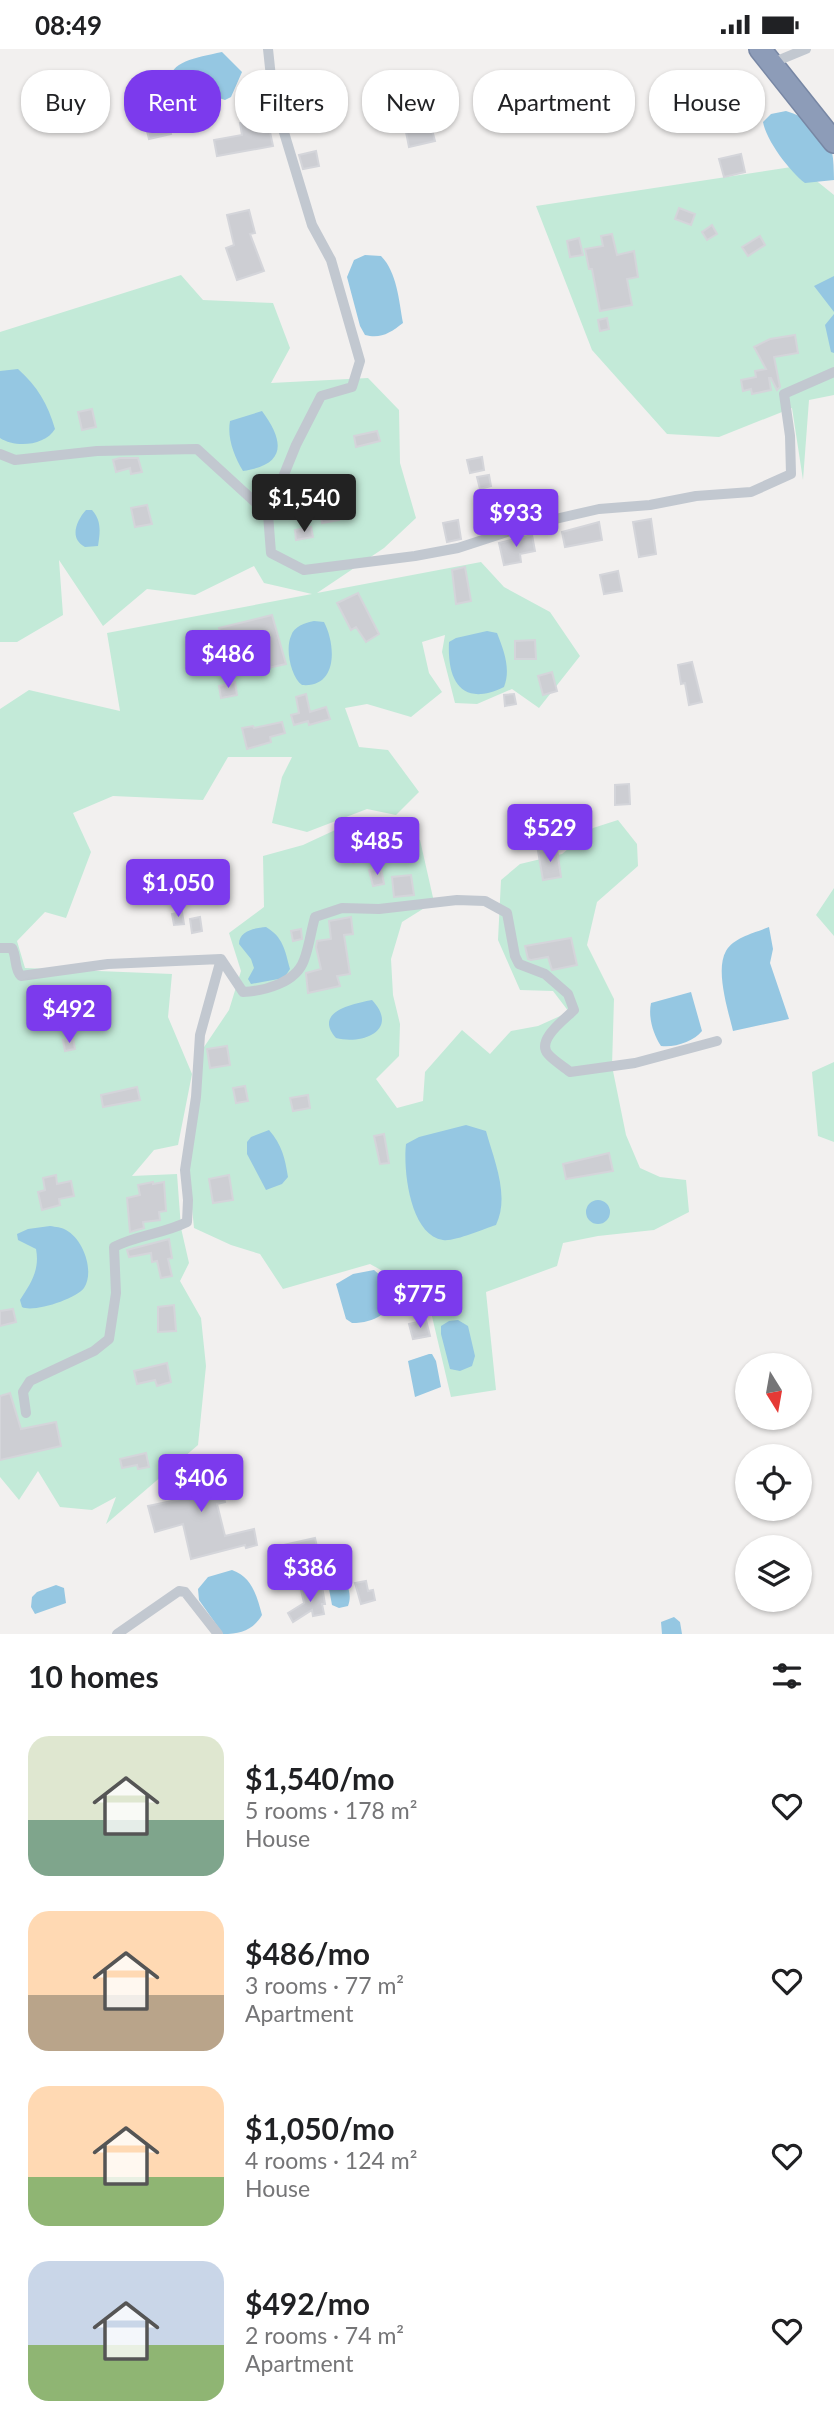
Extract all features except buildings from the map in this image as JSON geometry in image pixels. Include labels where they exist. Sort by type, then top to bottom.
[{"type":"highway","points":[[766,56],[834,142]]},
{"type":"street","points":[[268,49],[273,96],[312,225],[331,260],[360,361],[352,387],[321,396],[296,445],[268,514],[271,553],[304,570],[415,556],[458,548],[525,526],[599,509],[650,505],[696,496],[751,492],[791,474],[790,436],[784,394],[834,372]]},
{"type":"street","points":[[766,56],[806,49]]},
{"type":"street","points":[[0,454],[15,460],[97,451],[197,449],[268,514]]},
{"type":"street","points":[[221,959],[243,992],[259,991],[290,979],[304,963],[315,917],[342,908],[379,909],[457,900],[485,901],[507,913],[519,964],[545,974],[568,994],[573,1010],[545,1040],[544,1048],[570,1072],[635,1063],[718,1041]]},
{"type":"street","points":[[0,948],[12,948],[21,976],[108,964],[221,959]]},
{"type":"street","points":[[26,1413],[23,1392],[30,1381],[94,1351],[109,1339],[116,1293],[114,1247],[129,1239],[174,1228],[187,1222],[185,1170],[196,1097],[200,1035],[221,959]]},
{"type":"street","points":[[117,1634],[179,1591],[185,1592],[218,1634]]},
{"type":"green space","points":[[798,166],[834,195],[834,395],[809,400],[803,480],[792,408],[719,437],[667,434],[592,350],[536,206]]},
{"type":"green space","points":[[181,275],[203,300],[273,303],[290,348],[271,383],[368,378],[399,410],[400,463],[416,518],[384,548],[317,593],[481,562],[504,587],[550,612],[580,656],[539,708],[512,689],[477,704],[455,703],[442,652],[445,635],[422,642],[429,673],[442,692],[411,717],[367,704],[345,708],[359,747],[388,750],[419,792],[396,815],[367,809],[307,832],[272,823],[282,777],[292,757],[228,757],[203,800],[113,796],[73,813],[91,852],[66,918],[45,912],[17,941],[25,968],[172,974],[168,1017],[192,1074],[178,1145],[154,1150],[132,1176],[177,1174],[181,1228],[189,1263],[180,1281],[201,1318],[206,1366],[198,1445],[106,1524],[116,1497],[92,1510],[60,1507],[38,1471],[19,1500],[0,1477],[0,709],[29,690],[120,711],[107,633],[312,594],[264,583],[254,566],[195,595],[147,589],[103,626],[59,560],[63,615],[17,642],[0,642],[0,332]]},
{"type":"green space","points":[[361,818],[392,833],[420,840],[434,902],[402,922],[391,959],[393,995],[400,1024],[399,1056],[376,1079],[397,1108],[423,1101],[425,1072],[462,1030],[490,1054],[511,1031],[538,1026],[569,1012],[553,991],[520,990],[498,940],[501,880],[520,864],[562,854],[593,828],[618,820],[637,844],[638,866],[597,902],[587,945],[614,999],[612,1066],[626,1135],[640,1168],[660,1177],[686,1180],[689,1212],[654,1230],[563,1243],[557,1266],[486,1292],[496,1390],[451,1397],[430,1308],[396,1300],[390,1275],[370,1264],[283,1289],[260,1254],[231,1245],[194,1228],[188,1168],[202,1050],[229,1010],[241,971],[229,933],[264,907],[263,856],[303,845]]},
{"type":"green space","points":[[834,888],[834,936],[816,915]]},
{"type":"green space","points":[[834,1062],[834,1142],[818,1136],[812,1072]]},
{"type":"water","points":[[222,52],[240,70],[235,70],[235,88],[231,97],[221,99],[221,70],[175,70],[186,61]]},
{"type":"water","points":[[786,111],[819,127],[830,143],[834,180],[805,183],[793,171],[765,129],[765,120],[771,114]]},
{"type":"water","points":[[365,255],[381,256],[391,270],[398,296],[403,323],[381,336],[365,335],[360,326],[347,277],[354,260]]},
{"type":"water","points":[[834,276],[834,312],[814,286]]},
{"type":"water","points":[[834,314],[834,353],[831,352],[825,325]]},
{"type":"water","points":[[18,369],[41,396],[55,429],[44,439],[29,444],[0,438],[0,371]]},
{"type":"water","points":[[262,411],[275,433],[277,450],[274,458],[267,463],[243,471],[232,447],[230,421]]},
{"type":"water","points":[[86,510],[92,510],[99,523],[98,546],[85,547],[77,539],[77,524]]},
{"type":"water","points":[[314,621],[324,622],[328,631],[331,663],[322,680],[302,685],[292,669],[289,642],[297,627]]},
{"type":"water","points":[[487,631],[497,633],[504,653],[507,673],[504,687],[478,694],[468,692],[455,680],[449,657],[449,642]]},
{"type":"water","points":[[266,927],[280,940],[290,969],[284,978],[251,984],[248,979],[254,968],[251,959],[239,944],[240,940],[248,931]]},
{"type":"water","points":[[769,927],[773,949],[770,963],[789,1019],[733,1031],[723,990],[723,959],[734,942]]},
{"type":"water","points":[[691,992],[702,1031],[684,1043],[661,1046],[652,1025],[651,1003]]},
{"type":"water","points":[[372,1000],[380,1011],[382,1020],[375,1033],[357,1039],[336,1038],[330,1029],[332,1016],[346,1007]]},
{"type":"water","points":[[466,1125],[486,1131],[499,1178],[500,1214],[496,1225],[443,1240],[432,1236],[416,1214],[408,1184],[406,1144],[419,1137]]},
{"type":"water","points":[[269,1130],[282,1152],[288,1177],[282,1184],[266,1190],[247,1154],[247,1142],[251,1137]]},
{"type":"water","points":[[598,1200],[607,1203],[610,1212],[607,1221],[598,1224],[589,1221],[586,1212],[589,1203]]},
{"type":"water","points":[[50,1226],[64,1229],[78,1240],[88,1265],[87,1281],[84,1288],[64,1300],[44,1307],[22,1307],[20,1300],[34,1276],[37,1257],[36,1249],[18,1240],[17,1234],[28,1229]]},
{"type":"water","points":[[374,1270],[384,1279],[389,1289],[389,1306],[376,1318],[352,1323],[346,1319],[336,1284],[353,1274]]},
{"type":"water","points":[[458,1320],[468,1326],[475,1356],[472,1366],[460,1371],[450,1369],[441,1334],[441,1326]]},
{"type":"water","points":[[432,1354],[436,1361],[441,1387],[415,1397],[408,1361]]},
{"type":"water","points":[[232,1570],[249,1582],[256,1594],[262,1615],[246,1630],[223,1634],[199,1600],[198,1589],[208,1577]]},
{"type":"water","points":[[339,1578],[347,1586],[350,1598],[348,1606],[339,1608],[332,1605],[329,1589],[332,1580]]},
{"type":"water","points":[[56,1585],[64,1588],[66,1603],[35,1614],[31,1607],[32,1597],[37,1592]]},
{"type":"water","points":[[674,1617],[680,1622],[682,1634],[662,1634],[661,1622]]}]
